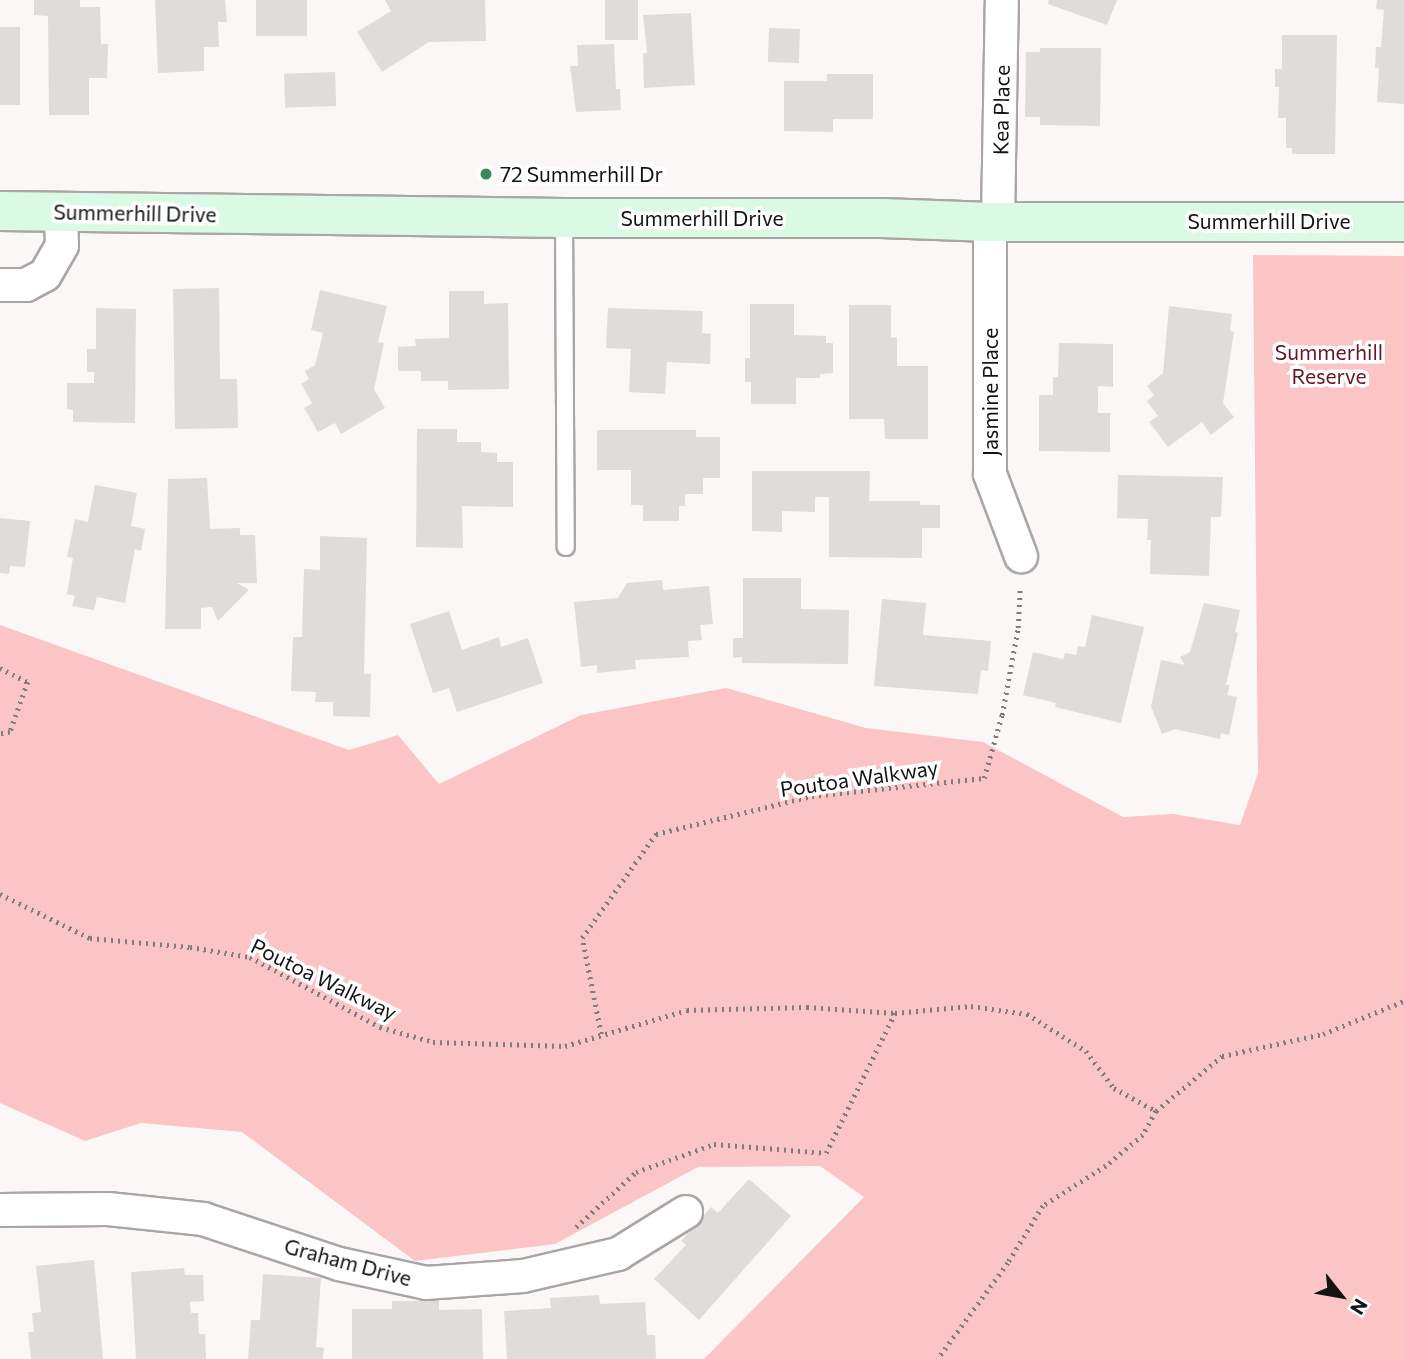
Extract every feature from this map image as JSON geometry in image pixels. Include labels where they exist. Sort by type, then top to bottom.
[{"type":"main road","name":"Summerhill Drive","points":[[0,211],[564,218],[1404,222]]},
{"type":"street","name":"Kea Place","points":[[994,221],[1002,0]]},
{"type":"street","points":[[0,285],[26,285],[45,275],[62,245],[61,212]]},
{"type":"street","name":"Jasmine Place","points":[[994,221],[990,474],[1021,556]]},
{"type":"street","name":"Graham Drive","points":[[0,1210],[108,1209],[203,1219],[339,1264],[425,1283],[523,1276],[618,1254],[685,1212]]},
{"type":"lane","points":[[564,218],[566,547]]},
{"type":"path","name":"Poutoa Walkway","points":[[601,1034],[582,938],[656,834],[812,796],[984,778],[1002,715],[1018,628],[1021,556]]},
{"type":"path","points":[[0,668],[28,682],[9,733],[0,734]]},
{"type":"path","name":"Poutoa Walkway","points":[[0,894],[90,938],[190,947],[250,957],[380,1027],[433,1042],[565,1046],[687,1010],[807,1007],[895,1013],[971,1006],[1027,1014],[1086,1051],[1114,1088],[1156,1111]]},
{"type":"path","points":[[938,1359],[1008,1263],[1043,1206],[1106,1166],[1143,1135],[1156,1111],[1222,1056],[1323,1034],[1404,1001]]},
{"type":"path","points":[[575,1228],[636,1172],[714,1144],[826,1153],[895,1013]]},
{"type":"green space","name":"Summerhill Reserve","points":[[1253,255],[1404,256],[1404,1359],[704,1359],[864,1197],[820,1166],[698,1167],[555,1244],[415,1261],[242,1132],[141,1123],[85,1141],[0,1103],[0,625],[349,750],[398,735],[439,784],[581,715],[726,688],[866,728],[983,742],[1123,817],[1173,814],[1240,825],[1258,773]]},
{"type":"building","points":[[34,0],[80,0],[80,7],[100,7],[101,44],[108,44],[107,78],[89,78],[89,115],[49,115],[48,16],[34,15]]},
{"type":"building","points":[[155,0],[225,0],[227,22],[218,22],[219,47],[204,47],[204,71],[158,73]]},
{"type":"building","points":[[256,0],[307,0],[307,36],[256,36]]},
{"type":"building","points":[[385,0],[485,0],[486,41],[429,42],[382,72],[357,32],[391,11]]},
{"type":"building","points":[[605,0],[638,0],[638,40],[605,40]]},
{"type":"building","points":[[1049,0],[1117,0],[1107,25],[1048,4]]},
{"type":"building","points":[[1377,0],[1404,0],[1404,104],[1377,102],[1379,68],[1375,68],[1376,47],[1381,47],[1384,10],[1376,9]]},
{"type":"building","points":[[691,13],[695,85],[644,88],[643,53],[647,53],[643,15]]},
{"type":"building","points":[[0,27],[20,27],[20,105],[0,105]]},
{"type":"building","points":[[769,28],[800,29],[799,63],[768,62]]},
{"type":"building","points":[[1282,35],[1337,35],[1335,154],[1292,154],[1292,148],[1286,148],[1286,118],[1278,118],[1279,87],[1275,87],[1275,69],[1282,69]]},
{"type":"building","points":[[614,44],[616,89],[620,89],[621,110],[576,112],[570,66],[578,66],[577,45]]},
{"type":"building","points":[[1040,48],[1101,48],[1100,126],[1040,125],[1040,117],[1025,117],[1026,52],[1040,52]]},
{"type":"building","points":[[335,72],[336,106],[285,108],[284,74]]},
{"type":"building","points":[[827,74],[873,74],[873,119],[833,119],[833,132],[784,131],[784,81],[827,81]]},
{"type":"building","points":[[219,288],[220,379],[237,379],[238,428],[175,429],[173,289]]},
{"type":"building","points":[[320,290],[387,306],[378,342],[384,343],[374,389],[385,408],[341,434],[335,423],[318,432],[304,408],[312,403],[301,384],[309,379],[305,371],[315,365],[323,333],[311,330]]},
{"type":"building","points":[[449,291],[484,291],[484,304],[508,303],[509,389],[448,390],[448,381],[421,381],[421,371],[398,371],[398,347],[416,346],[415,339],[449,338]]},
{"type":"building","points":[[750,304],[794,304],[794,335],[826,336],[826,343],[833,343],[833,373],[820,374],[820,378],[796,378],[796,404],[751,404],[751,382],[745,382],[745,358],[750,358]]},
{"type":"building","points":[[849,305],[891,305],[891,338],[897,337],[897,366],[928,366],[928,439],[885,439],[884,419],[849,419]]},
{"type":"building","points":[[1169,306],[1232,314],[1230,331],[1234,332],[1223,403],[1234,417],[1211,435],[1202,422],[1168,447],[1149,422],[1158,416],[1147,401],[1154,395],[1147,386],[1163,373]]},
{"type":"building","points":[[96,308],[136,309],[135,423],[73,422],[73,410],[67,409],[67,383],[94,383],[94,372],[87,372],[87,349],[96,349]]},
{"type":"building","points":[[608,308],[703,311],[702,333],[711,334],[710,364],[667,362],[665,394],[629,392],[631,349],[606,348]]},
{"type":"building","points":[[1059,343],[1113,344],[1113,387],[1098,386],[1098,413],[1110,413],[1110,452],[1039,451],[1039,395],[1053,395],[1053,377],[1058,377]]},
{"type":"building","points":[[417,429],[457,429],[457,442],[481,442],[481,452],[497,453],[497,462],[513,462],[513,507],[462,506],[463,548],[416,547]]},
{"type":"building","points":[[597,430],[696,430],[696,437],[720,437],[720,478],[703,478],[703,494],[685,494],[685,506],[679,506],[679,521],[643,521],[643,505],[631,505],[631,470],[597,470]]},
{"type":"building","points":[[752,471],[870,471],[869,501],[920,501],[920,505],[940,505],[940,528],[922,528],[922,558],[829,557],[829,497],[815,497],[815,512],[782,511],[782,532],[752,531]]},
{"type":"building","points":[[1118,475],[1223,477],[1221,517],[1211,517],[1209,576],[1150,574],[1151,540],[1147,540],[1148,519],[1117,518]]},
{"type":"building","points":[[207,478],[210,529],[240,528],[240,535],[255,535],[257,583],[237,583],[249,590],[218,621],[212,607],[201,608],[201,629],[165,629],[168,479]]},
{"type":"building","points":[[95,485],[137,493],[131,526],[145,529],[141,551],[135,549],[125,603],[97,597],[94,610],[72,606],[75,596],[67,594],[73,558],[67,557],[75,519],[88,522]]},
{"type":"building","points":[[0,518],[30,521],[25,567],[10,566],[9,574],[0,573]]},
{"type":"building","points":[[320,536],[367,538],[364,674],[371,674],[370,717],[333,716],[333,702],[315,702],[316,692],[291,691],[293,637],[302,637],[304,569],[320,570]]},
{"type":"building","points":[[743,578],[801,578],[801,609],[849,610],[848,664],[742,663],[742,657],[733,658],[733,638],[743,638]]},
{"type":"building","points":[[662,580],[663,590],[709,586],[713,624],[700,625],[702,640],[688,641],[689,657],[635,660],[636,669],[597,673],[597,665],[581,667],[574,602],[618,598],[627,583]]},
{"type":"building","points":[[882,599],[926,603],[923,635],[991,641],[988,671],[981,670],[978,694],[874,686]]},
{"type":"building","points":[[1204,603],[1240,610],[1235,632],[1238,633],[1226,685],[1230,685],[1227,695],[1237,697],[1229,735],[1221,733],[1220,739],[1175,729],[1162,734],[1151,706],[1161,660],[1185,665],[1180,657],[1190,652]]},
{"type":"building","points":[[449,611],[462,650],[499,637],[501,647],[528,638],[543,683],[457,712],[449,688],[433,693],[410,624]]},
{"type":"building","points":[[1092,615],[1144,627],[1121,723],[1055,707],[1056,703],[1023,695],[1033,652],[1063,659],[1065,653],[1076,655],[1078,646],[1085,647]]},
{"type":"building","points":[[749,1179],[791,1216],[699,1320],[654,1279],[686,1245],[681,1241],[711,1207],[718,1213]]},
{"type":"building","points":[[94,1260],[103,1359],[31,1359],[28,1332],[34,1332],[32,1313],[41,1312],[36,1266]]},
{"type":"building","points":[[184,1268],[185,1275],[203,1275],[204,1301],[190,1302],[191,1313],[198,1313],[199,1334],[205,1334],[206,1359],[136,1359],[131,1272]]},
{"type":"building","points":[[263,1274],[321,1278],[316,1347],[324,1348],[323,1359],[248,1359],[251,1320],[260,1320]]},
{"type":"building","points":[[599,1295],[600,1304],[645,1302],[647,1335],[655,1335],[656,1359],[507,1359],[504,1311],[551,1308],[550,1298]]},
{"type":"building","points":[[392,1301],[439,1301],[439,1310],[482,1309],[483,1359],[352,1359],[352,1309],[392,1309]]},
{"type":"place","name":"72 Summerhill Dr","points":[[486,174]]}]
